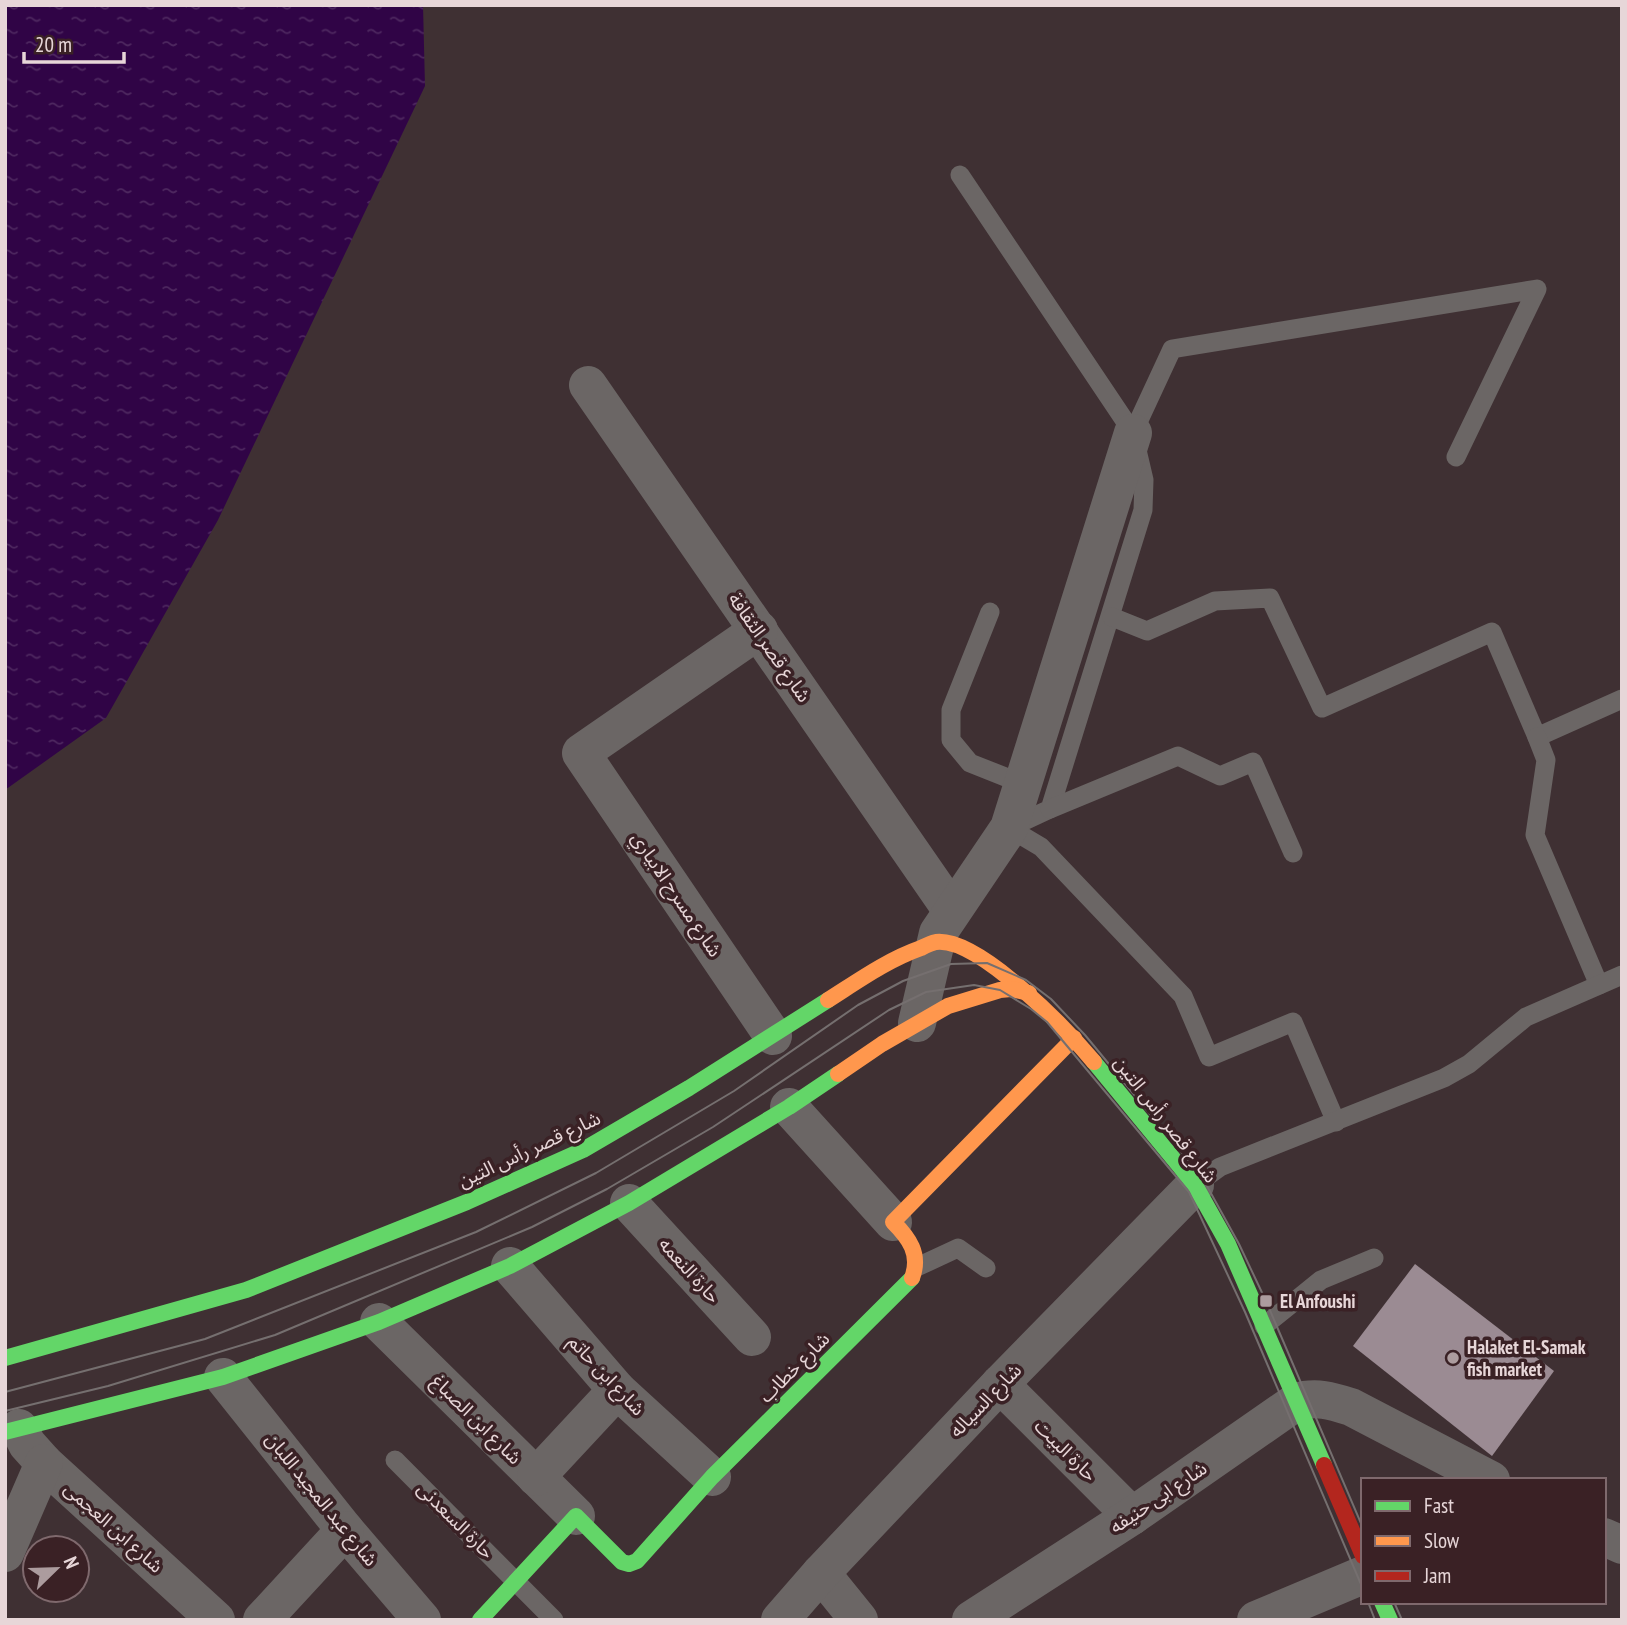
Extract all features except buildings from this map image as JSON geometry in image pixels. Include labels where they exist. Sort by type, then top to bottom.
[{"type":"main road","name":"شارع قصر رأس التين","points":[[5,1358],[246,1290],[467,1202],[583,1150],[689,1088],[944,927],[967,950],[1029,993],[1074,1038],[1195,1185],[1228,1244],[1361,1551]]},
{"type":"main road","points":[[12,1430],[223,1377],[379,1322],[510,1266],[629,1203],[789,1107],[883,1044],[948,1006],[1000,990],[1011,989],[1029,993]]},
{"type":"main road","points":[[917,1267],[916,1254],[907,1236],[893,1222],[1074,1038]]},
{"type":"main road","name":"شارع خطاب","points":[[576,1516],[622,1562],[633,1563],[712,1477],[911,1281],[917,1267]]},
{"type":"main road","points":[[480,1620],[576,1516]]},
{"type":"main road","points":[[1383,1604],[1390,1620]]},
{"type":"street","name":"شارع قصر الثقافة","points":[[588,385],[759,630],[944,927]]},
{"type":"street","points":[[917,1023],[944,927],[1009,828],[1133,433]]},
{"type":"street","name":"شارع مسرح الابياري","points":[[759,630],[581,753],[773,1036]]},
{"type":"street","points":[[789,1107],[893,1222]]},
{"type":"street","name":"شارع السياله","points":[[780,1620],[1000,1384],[1195,1185]]},
{"type":"street","name":"حارة النعمه","points":[[629,1203],[751,1337]]},
{"type":"street","name":"شارع ابن حاتم","points":[[510,1266],[617,1390],[712,1477]]},
{"type":"street","name":"شارع ابن الصباغ","points":[[379,1322],[576,1516]]},
{"type":"street","name":"شارع عبد المجيد اللبان","points":[[223,1377],[345,1530],[422,1620]]},
{"type":"street","name":"حارة البيت","points":[[1000,1384],[1132,1516]]},
{"type":"street","points":[[536,1477],[617,1390]]},
{"type":"street","points":[[1296,1402],[1307,1399],[1328,1400],[1351,1407],[1487,1478]]},
{"type":"street","name":"شارع ابى حنيفه","points":[[971,1620],[1132,1516],[1296,1402]]},
{"type":"street","name":"شارع ابن العجمى","points":[[12,1430],[44,1463],[216,1620]]},
{"type":"street","points":[[5,1553],[44,1463]]},
{"type":"street","points":[[262,1620],[345,1530]]},
{"type":"street","points":[[1606,1538],[1622,1545]]},
{"type":"street","points":[[821,1573],[859,1620]]},
{"type":"street","points":[[1256,1620],[1361,1576]]},
{"type":"lane","points":[[960,175],[1133,433],[1144,480],[1143,510],[1112,617],[1050,809]]},
{"type":"lane","points":[[1133,433],[1172,349],[1537,289],[1456,457]]},
{"type":"lane","points":[[1112,617],[1147,631],[1215,601],[1270,598],[1322,708],[1492,632],[1546,760],[1535,835],[1600,985]]},
{"type":"lane","points":[[990,612],[951,709],[951,740],[970,764],[1023,784]]},
{"type":"lane","points":[[1537,737],[1622,699]]},
{"type":"lane","points":[[1009,828],[1178,756],[1220,776],[1253,762],[1293,853]]},
{"type":"lane","points":[[1009,828],[1041,847],[1182,996],[1209,1057],[1293,1022],[1336,1122]]},
{"type":"lane","points":[[1195,1185],[1220,1167],[1444,1078],[1469,1064],[1526,1017],[1622,975]]},
{"type":"lane","points":[[917,1267],[958,1248],[986,1268]]},
{"type":"lane","points":[[1264,1326],[1321,1280],[1374,1258]]},
{"type":"lane","name":"حارة السعدنى","points":[[395,1460],[554,1620]]},
{"type":"water","points":[[5,5],[423,5],[425,86],[218,520],[106,718],[5,790]]},
{"type":"tram line","points":[[5,1392],[205,1339],[476,1232],[596,1173],[734,1091],[858,1005],[903,981],[951,964],[987,963],[1026,980],[1051,999],[1085,1035],[1202,1177],[1239,1244],[1266,1301],[1361,1523]]},
{"type":"tram line","points":[[5,1411],[108,1386],[275,1335],[532,1227],[607,1189],[713,1127],[889,1010],[926,992],[974,985],[1000,990],[1047,1022],[1189,1192],[1245,1312],[1361,1584]]},
{"type":"tram line","points":[[1369,1604],[1375,1620]]},
{"type":"tram line","points":[[1395,1604],[1402,1620]]},
{"type":"traffic: fast","points":[[5,1358],[246,1290],[467,1202],[583,1150],[689,1088],[828,1000]]},
{"type":"traffic: fast","points":[[1094,1062],[1195,1185],[1228,1244],[1324,1465]]},
{"type":"traffic: fast","points":[[5,1432],[223,1377],[379,1322],[510,1266],[629,1203],[789,1107],[838,1074]]},
{"type":"traffic: fast","points":[[480,1620],[576,1516],[622,1562],[629,1564],[637,1561],[712,1477],[912,1278]]},
{"type":"traffic: fast","points":[[1383,1604],[1390,1620]]},
{"type":"traffic: slow","points":[[828,1000],[873,971],[908,953],[936,942],[954,944],[975,954],[1021,988],[1094,1062]]},
{"type":"traffic: slow","points":[[838,1074],[882,1044],[948,1006],[1000,990],[1011,989],[1029,993]]},
{"type":"traffic: slow","points":[[912,1278],[915,1261],[912,1247],[893,1222],[1074,1038]]},
{"type":"traffic: jam","points":[[1324,1465],[1361,1551]]},
{"type":"place","name":"El Anfoushi","points":[[1266,1301]]},
{"type":"place","name":"Halaket El-Samak fish market","points":[[1453,1358]]}]
